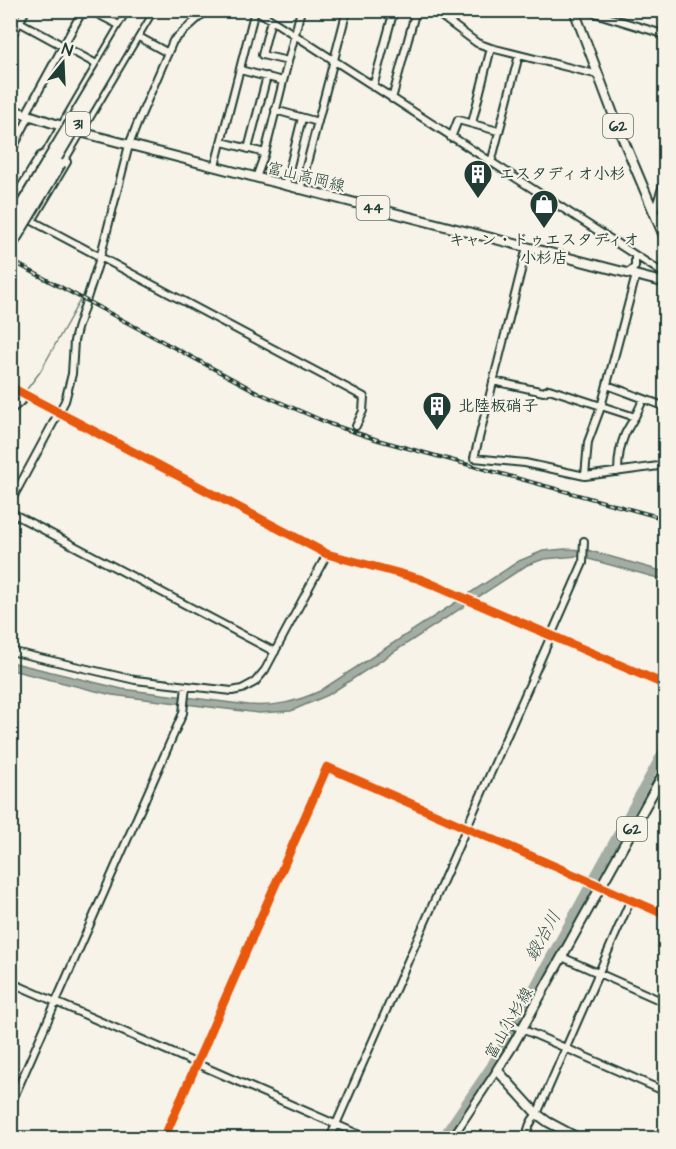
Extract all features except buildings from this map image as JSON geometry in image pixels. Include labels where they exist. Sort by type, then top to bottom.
[{"type":"main road","name":"31","points":[[10,214],[130,10]]},
{"type":"main road","name":"31","points":[[10,223],[137,10]]},
{"type":"main road","name":"31","points":[[10,238],[146,10]]},
{"type":"main road","name":"31","points":[[10,249],[152,10]]},
{"type":"main road","name":"62","points":[[576,11],[599,75],[666,241]]},
{"type":"main road","name":"富山高岡線","points":[[10,109],[129,145],[666,283]]},
{"type":"main road","name":"富山小杉線","points":[[578,1138],[537,1114],[497,1070],[665,772]]},
{"type":"street","points":[[10,39],[26,10]]},
{"type":"street","points":[[10,154],[62,46],[83,10]]},
{"type":"street","points":[[90,10],[121,26]]},
{"type":"street","points":[[10,503],[64,401],[72,374],[76,329],[100,258],[129,145],[173,41],[207,10]]},
{"type":"street","points":[[214,166],[255,10],[664,272]]},
{"type":"street","points":[[256,178],[265,153],[301,10]]},
{"type":"street","points":[[300,190],[348,10]]},
{"type":"street","points":[[374,87],[394,10]]},
{"type":"street","points":[[392,99],[416,10]]},
{"type":"street","points":[[433,10],[477,43],[519,56],[599,75]]},
{"type":"street","points":[[585,10],[666,34]]},
{"type":"street","points":[[10,17],[98,65]]},
{"type":"street","points":[[271,20],[262,55],[288,61]]},
{"type":"street","points":[[136,36],[168,53]]},
{"type":"street","points":[[472,123],[491,48]]},
{"type":"street","points":[[491,163],[519,56]]},
{"type":"street","points":[[240,69],[283,81]]},
{"type":"street","points":[[248,149],[267,76]]},
{"type":"street","points":[[276,111],[318,122]]},
{"type":"street","points":[[285,186],[302,118]]},
{"type":"street","points":[[452,138],[458,120],[498,131]]},
{"type":"street","points":[[222,142],[265,153]]},
{"type":"street","points":[[32,221],[67,162],[68,153]]},
{"type":"street","points":[[44,157],[40,156],[10,207],[100,258],[363,397],[363,411],[356,426]]},
{"type":"street","points":[[654,213],[666,176]]},
{"type":"street","points":[[527,247],[474,458],[525,463],[585,476],[666,465]]},
{"type":"street","points":[[585,476],[588,442],[607,385],[635,267],[635,255]]},
{"type":"street","points":[[493,381],[544,392],[549,390],[635,417]]},
{"type":"street","points":[[607,385],[666,406]]},
{"type":"street","points":[[10,387],[327,554],[420,579],[666,685]]},
{"type":"street","points":[[10,411],[27,396]]},
{"type":"street","points":[[618,472],[618,456],[625,434],[644,399]]},
{"type":"street","points":[[10,512],[275,652]]},
{"type":"street","points":[[330,1138],[551,636],[583,560],[584,544]]},
{"type":"street","points":[[10,651],[135,680],[231,691],[242,689],[255,682],[265,670],[327,554]]},
{"type":"street","points":[[10,1106],[183,712],[186,686]]},
{"type":"street","points":[[164,1138],[327,767],[666,915]]},
{"type":"street","points":[[528,1138],[531,1120],[537,1114],[631,899]]},
{"type":"street","points":[[562,957],[666,1003]]},
{"type":"street","points":[[10,982],[367,1138]]},
{"type":"street","points":[[506,1022],[666,1092]]},
{"type":"street","points":[[452,1138],[497,1070]]},
{"type":"shaded area","points":[[587,550],[665,572],[665,580],[578,556],[544,559],[527,565],[328,695],[291,711],[259,713],[112,695],[11,670],[10,662],[122,689],[248,705],[285,703],[320,691],[519,561],[543,551]]},
{"type":"waterway","points":[[166,49],[172,38]]},
{"type":"waterway","points":[[129,136],[164,53]]},
{"type":"waterway","points":[[24,393],[40,372],[80,300]]},
{"type":"waterway","points":[[10,406],[21,396]]},
{"type":"waterway","name":"鍛冶川","points":[[442,1138],[491,1066],[666,746]]},
{"type":"railway","points":[[10,260],[259,393],[330,424],[378,440],[666,519]]},
{"type":"cycle path","points":[[10,387],[327,554],[420,579],[666,685]]},
{"type":"cycle path","points":[[164,1138],[327,767],[666,915]]},
{"type":"place","name":"エスタディオ小杉","points":[[478,200]]},
{"type":"place","name":"キャン・ドゥエスタディオ 小杉店","points":[[544,230]]},
{"type":"place","name":"北陸板硝子","points":[[437,432]]}]
